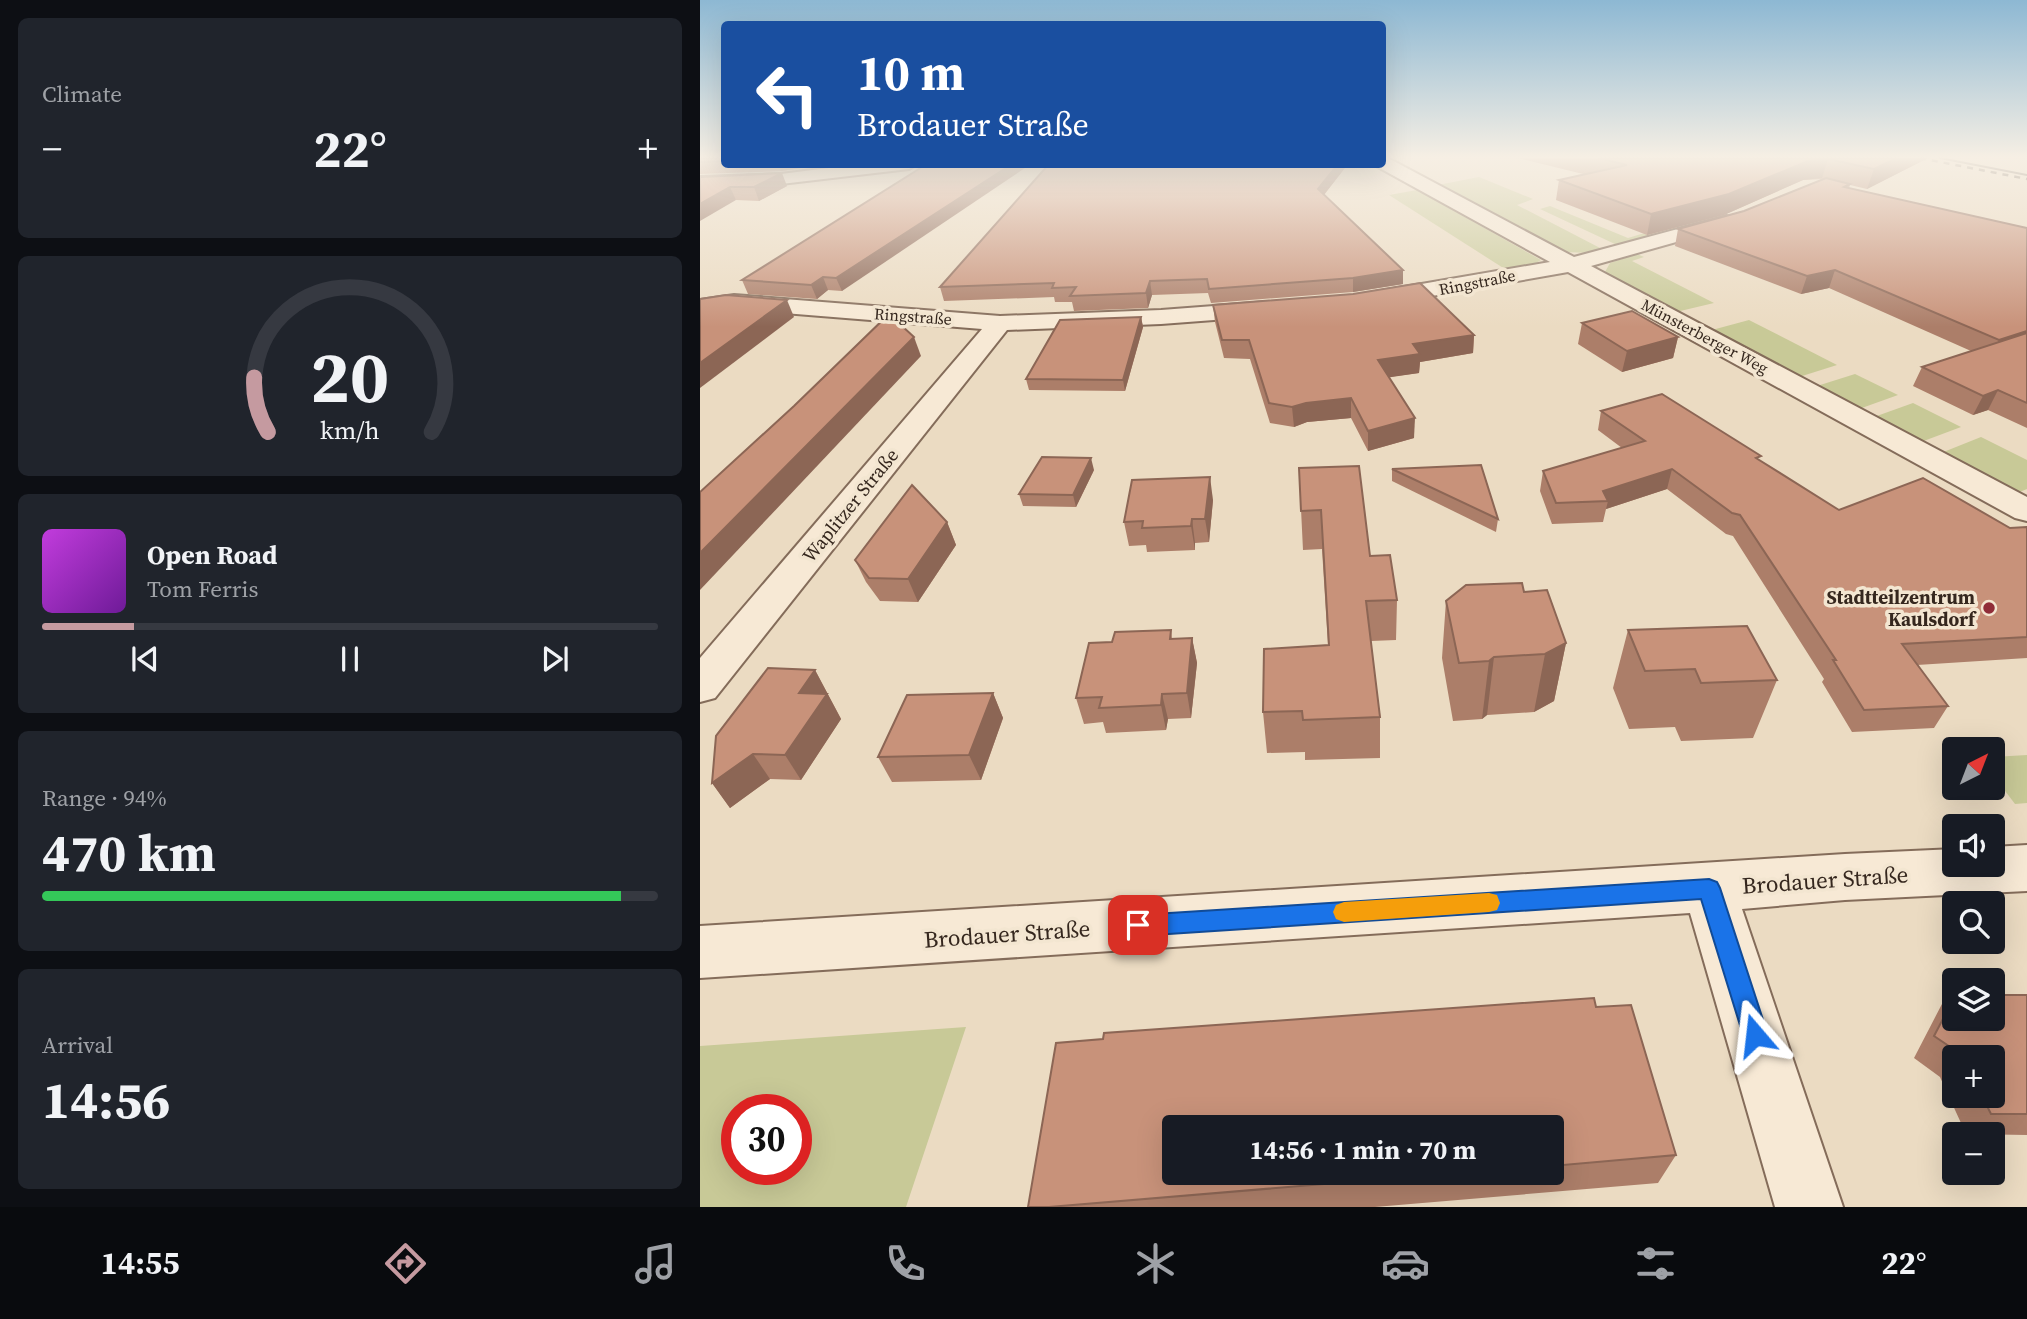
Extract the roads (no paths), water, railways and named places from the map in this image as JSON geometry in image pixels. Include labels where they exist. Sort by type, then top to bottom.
[{"type":"street","name":"Münsterberger Weg","points":[[1480,214],[2027,510]]},
{"type":"street","name":"Ringstraße","points":[[1353,302],[1574,264],[1697,232],[1743,216]]},
{"type":"street","name":"Ringstraße","points":[[701,306],[734,302],[1000,323],[1161,317],[1284,308]]},
{"type":"street","name":"Waplitzer Straße","points":[[700,687],[1000,323]]},
{"type":"street","name":"Brodauer Straße","points":[[700,952],[1845,877],[2027,868]]},
{"type":"street","points":[[1709,888],[1809,1207]]},
{"type":"place","name":"Stadtteilzentrum Kaulsdorf","points":[[1989,608]]}]
